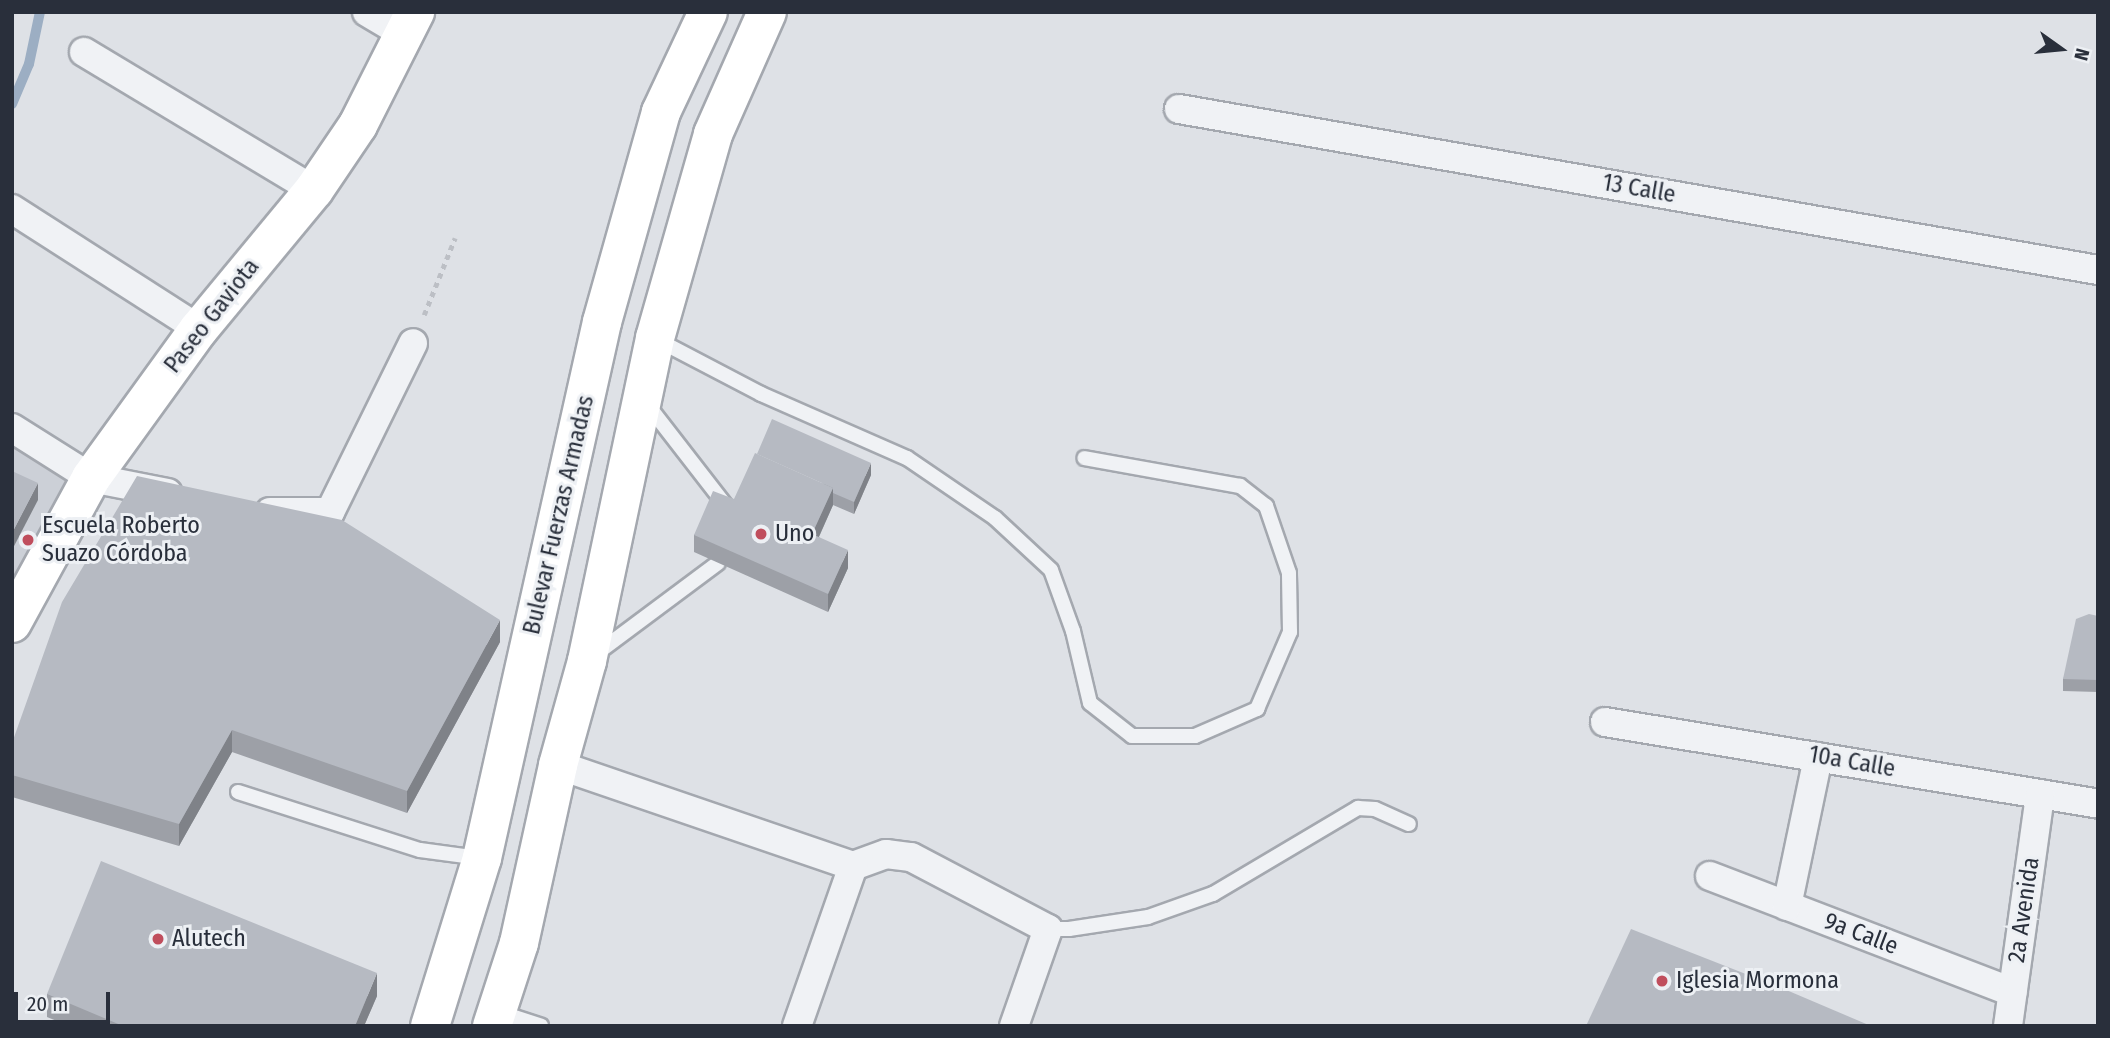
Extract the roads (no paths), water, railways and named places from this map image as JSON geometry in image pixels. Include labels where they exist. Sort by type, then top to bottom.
[{"type":"main road","name":"Bulevar Fuerzas Armadas","points":[[430,1026],[482,858],[602,321],[661,113],[708,12]]},
{"type":"main road","points":[[500,1022],[558,765],[587,661],[655,338],[713,134],[767,12]]},
{"type":"main road","name":"Paseo Gaviota","points":[[12,623],[91,478],[200,329],[314,190],[358,125],[409,23]]},
{"type":"street","points":[[367,12],[409,23]]},
{"type":"street","points":[[85,52],[314,190]]},
{"type":"street","name":"13 Calle","points":[[1179,109],[2098,270]]},
{"type":"street","points":[[12,209],[200,329]]},
{"type":"street","points":[[241,506],[282,514],[330,512],[414,343]]},
{"type":"street","points":[[12,428],[91,478],[201,499]]},
{"type":"street","name":"10a Calle","points":[[1605,722],[2098,804]]},
{"type":"street","points":[[1787,906],[1818,757]]},
{"type":"street","points":[[558,765],[853,866],[886,854],[911,857],[1048,929],[1014,1026]]},
{"type":"street","name":"2a Avenida","points":[[2007,1026],[2040,794]]},
{"type":"street","points":[[797,1026],[853,866]]},
{"type":"street","name":"9a Calle","points":[[1710,876],[2012,992]]},
{"type":"lane","points":[[655,338],[761,394],[907,458],[995,518],[1051,570],[1073,631],[1090,703],[1132,736],[1195,736],[1257,709],[1290,632],[1289,573],[1266,506],[1240,486],[1084,458]]},
{"type":"lane","points":[[642,398],[734,517]]},
{"type":"lane","points":[[587,661],[718,563]]},
{"type":"lane","points":[[238,792],[420,850],[482,858]]},
{"type":"lane","points":[[1048,929],[1069,929],[1149,917],[1213,894],[1359,808],[1375,809],[1409,824]]},
{"type":"lane","points":[[500,1022],[541,1026]]},
{"type":"waterway","points":[[12,104],[29,64],[40,12]]},
{"type":"place","name":"Uno","points":[[761,534]]},
{"type":"place","name":"Escuela Roberto Suazo Córdoba","points":[[28,540]]},
{"type":"place","name":"Alutech","points":[[158,939]]},
{"type":"place","name":"Iglesia Mormona","points":[[1662,981]]}]
